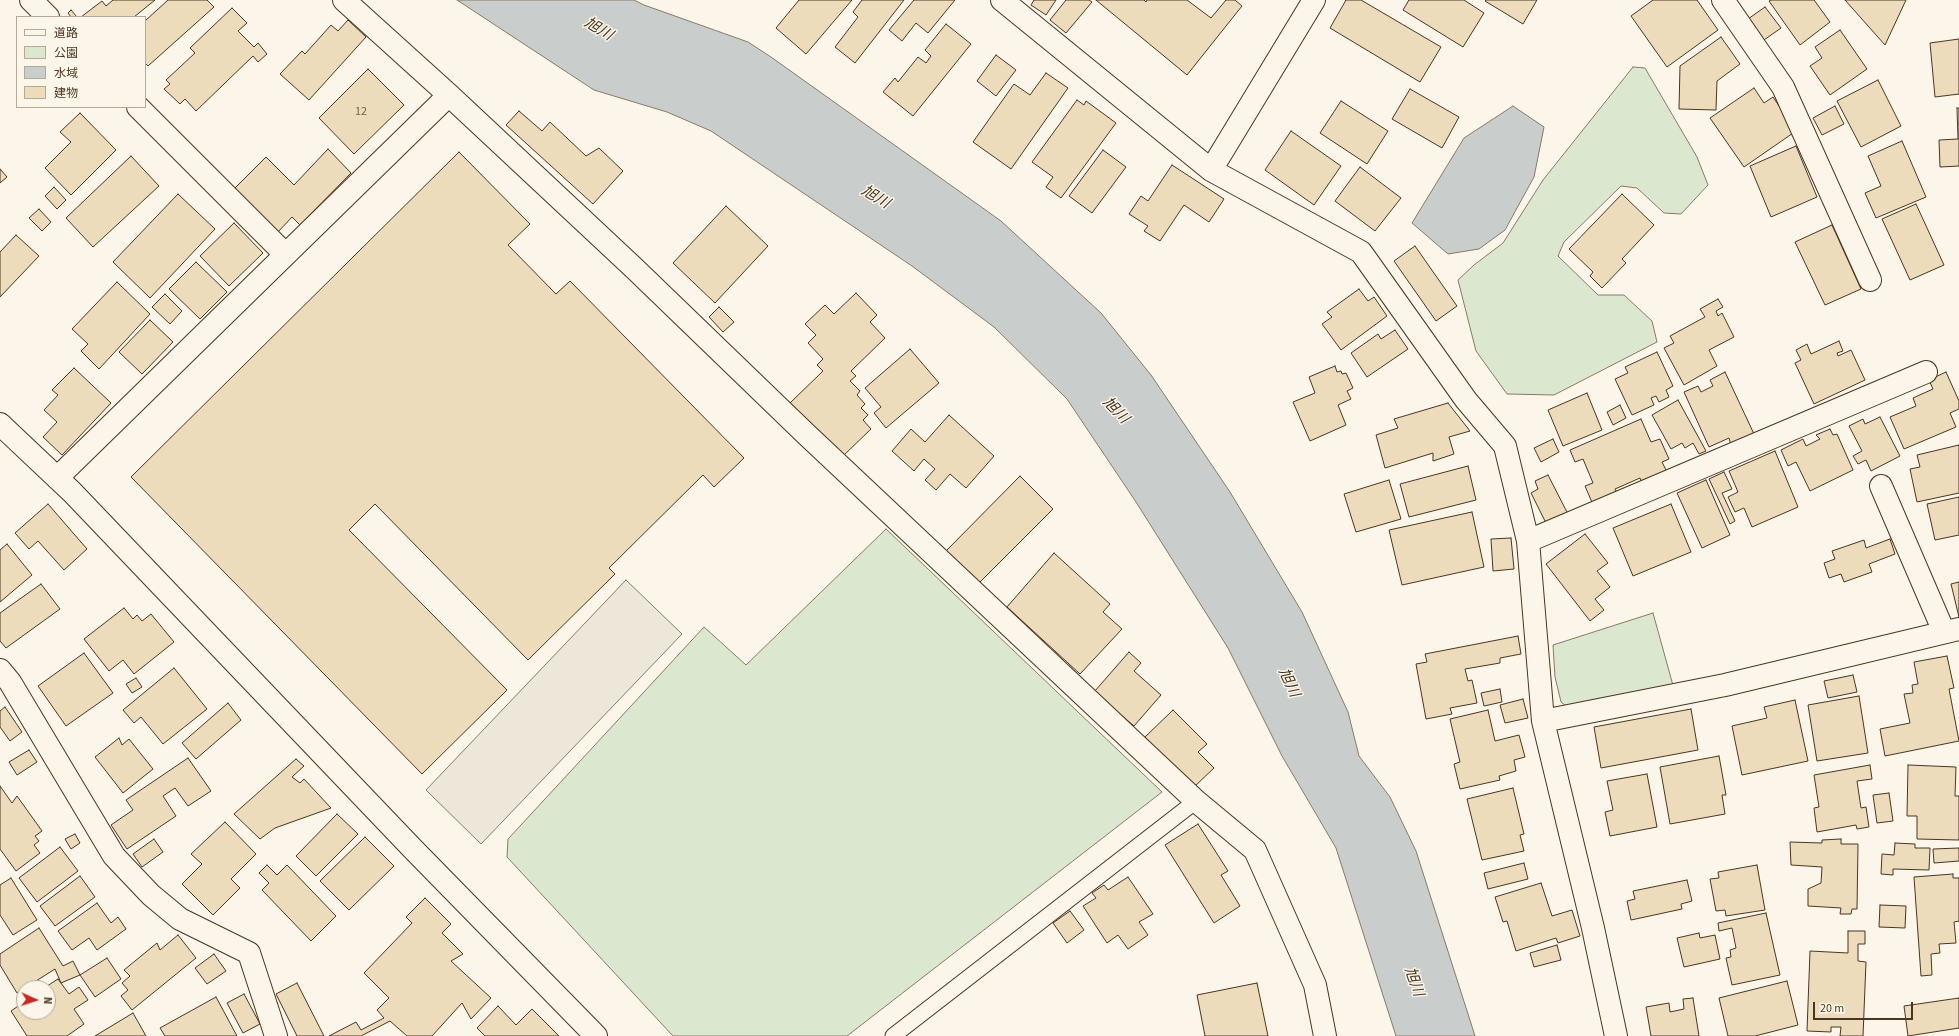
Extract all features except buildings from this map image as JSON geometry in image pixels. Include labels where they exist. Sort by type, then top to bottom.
[{"type":"street","points":[[31,0],[47,16]]},
{"type":"street","points":[[344,0],[449,95],[1196,801],[1255,850],[1315,985],[1325,1036]]},
{"type":"street","points":[[1002,0],[1211,170],[1361,252],[1466,400],[1505,446],[1528,542],[1543,721],[1616,1036]]},
{"type":"street","points":[[1211,170],[1314,0]]},
{"type":"street","points":[[1723,0],[1783,87],[1870,280]]},
{"type":"street","points":[[57,478],[449,95]]},
{"type":"street","points":[[139,108],[286,254]]},
{"type":"street","points":[[1528,542],[1926,372]]},
{"type":"street","points":[[0,424],[77,497],[412,848],[596,1036]]},
{"type":"street","points":[[1543,721],[1725,685],[1951,630],[1882,486]]},
{"type":"street","points":[[0,670],[10,682],[114,856],[151,895],[180,919],[249,954],[276,1036]]},
{"type":"lane","points":[[893,1036],[1196,801]]},
{"type":"green space","points":[[1633,67],[1645,68],[1697,157],[1708,185],[1681,214],[1664,213],[1637,188],[1621,186],[1564,242],[1558,256],[1598,295],[1624,295],[1652,321],[1657,342],[1554,395],[1507,394],[1476,351],[1458,280],[1474,265],[1503,243],[1543,180]]},
{"type":"green space","points":[[886,529],[1162,792],[847,1036],[673,1036],[507,857],[508,839],[704,627],[746,665]]},
{"type":"green space","points":[[1653,613],[1674,689],[1571,710],[1561,702],[1555,677],[1553,645]]},
{"type":"shaded area","points":[[626,580],[682,634],[481,844],[426,790]]},
{"type":"water","name":"旭川","points":[[457,0],[634,0],[644,5],[748,42],[1001,221],[1101,313],[1151,375],[1230,492],[1302,612],[1348,712],[1359,756],[1390,797],[1416,851],[1475,1036],[1396,1036],[1336,848],[1282,756],[1228,648],[1136,502],[1067,399],[994,327],[912,266],[711,131],[667,112],[594,90]]},
{"type":"water","points":[[1513,106],[1544,127],[1534,177],[1505,230],[1479,249],[1448,254],[1412,223],[1464,138]]}]
